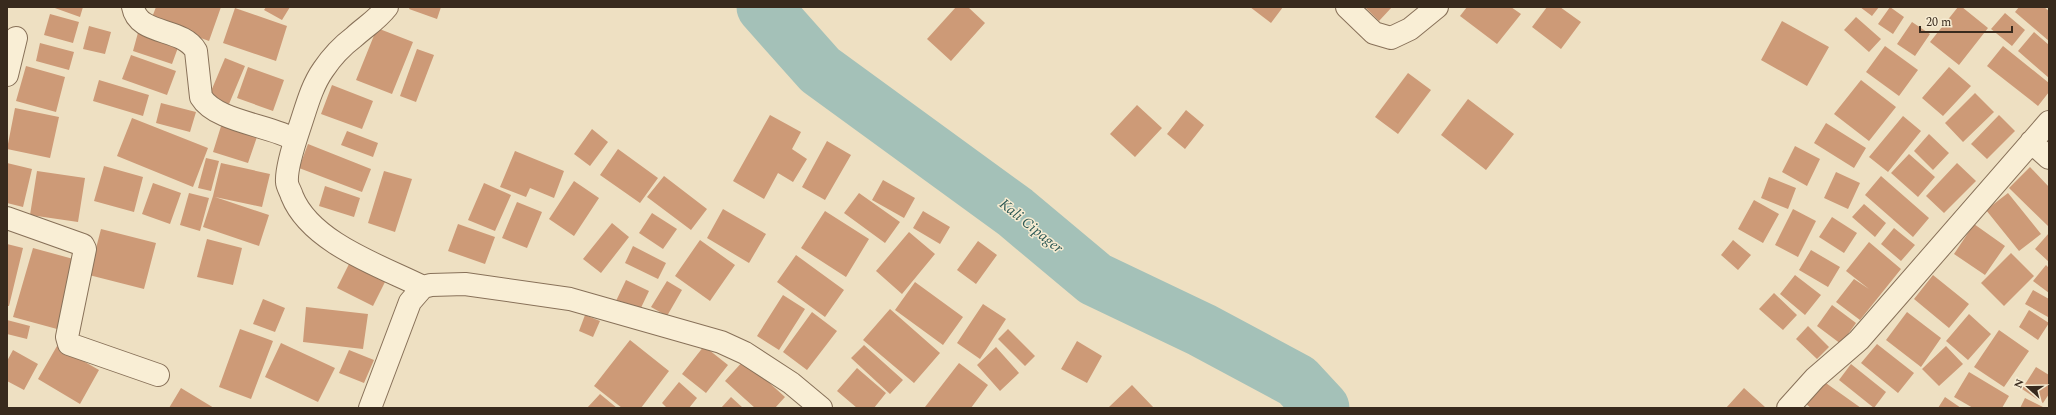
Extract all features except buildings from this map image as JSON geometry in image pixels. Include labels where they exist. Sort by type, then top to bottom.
[{"type":"street","points":[[132,7],[137,19],[142,23],[172,34],[194,46],[196,51],[201,97],[205,104],[235,120],[273,131],[295,140]]},
{"type":"street","points":[[387,7],[378,19],[354,36],[323,70],[313,88],[295,140],[287,182],[294,200],[303,215],[323,235],[354,253],[424,287]]},
{"type":"street","points":[[1347,7],[1374,33],[1391,38],[1410,29],[1437,7]]},
{"type":"street","points":[[7,75],[16,38]]},
{"type":"street","points":[[1788,408],[1815,378],[1859,340],[1950,238],[2049,122]]},
{"type":"street","points":[[2031,142],[2049,158]]},
{"type":"street","points":[[7,218],[82,245],[85,249],[68,337],[69,344],[158,375]]},
{"type":"street","points":[[370,408],[410,302],[424,287],[431,285],[465,284],[570,299],[721,342],[746,353],[791,383],[820,408]]},
{"type":"waterway","name":"Kali Cipager","points":[[764,7],[820,70],[1015,212],[1095,279],[1202,330],[1297,381],[1322,408]]}]
